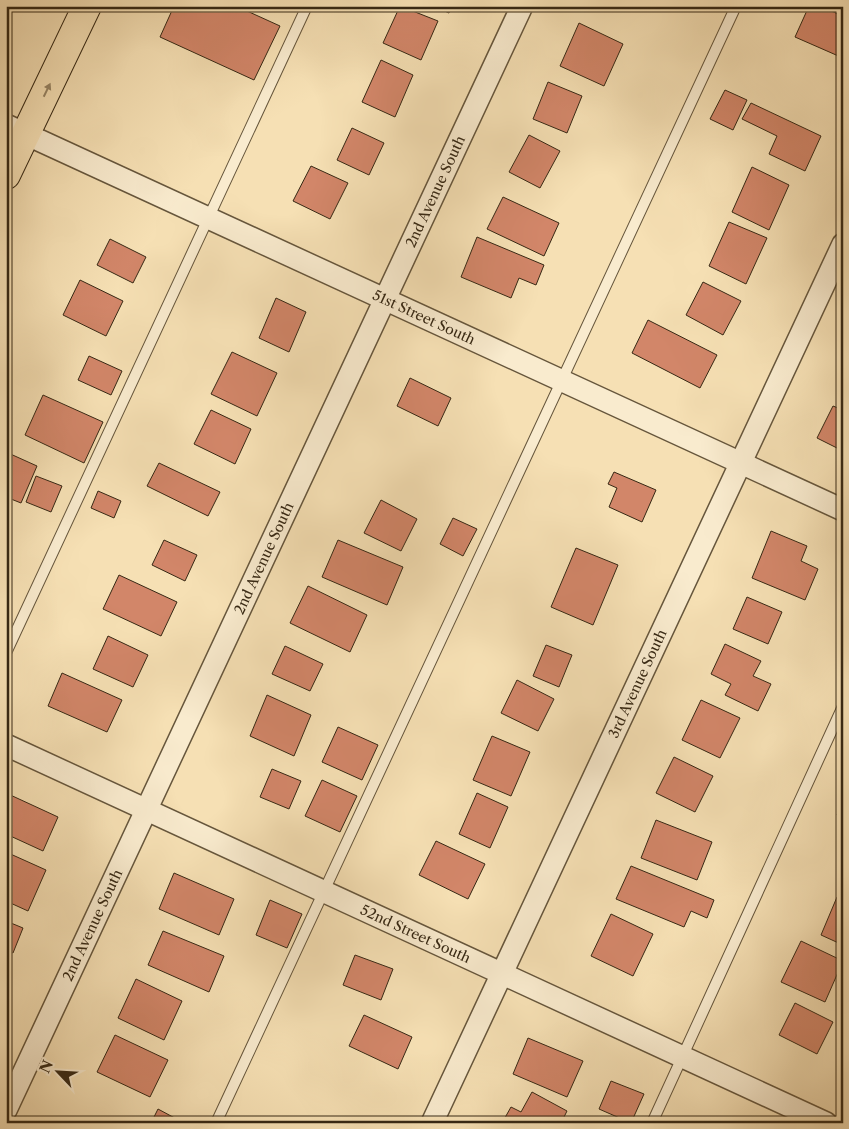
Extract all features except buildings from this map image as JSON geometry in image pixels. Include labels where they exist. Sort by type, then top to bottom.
[{"type":"main road","points":[[6,174],[16,129],[87,6]]},
{"type":"street","name":"2nd Avenue South","points":[[6,1110],[522,6]]},
{"type":"street","name":"51st Street South","points":[[16,129],[843,510]]},
{"type":"street","name":"3rd Avenue South","points":[[432,1123],[843,244]]},
{"type":"street","name":"52nd Street South","points":[[6,745],[826,1123]]},
{"type":"lane","points":[[6,653],[307,6]]},
{"type":"lane","points":[[216,1123],[736,6]]},
{"type":"lane","points":[[652,1123],[843,706]]}]
